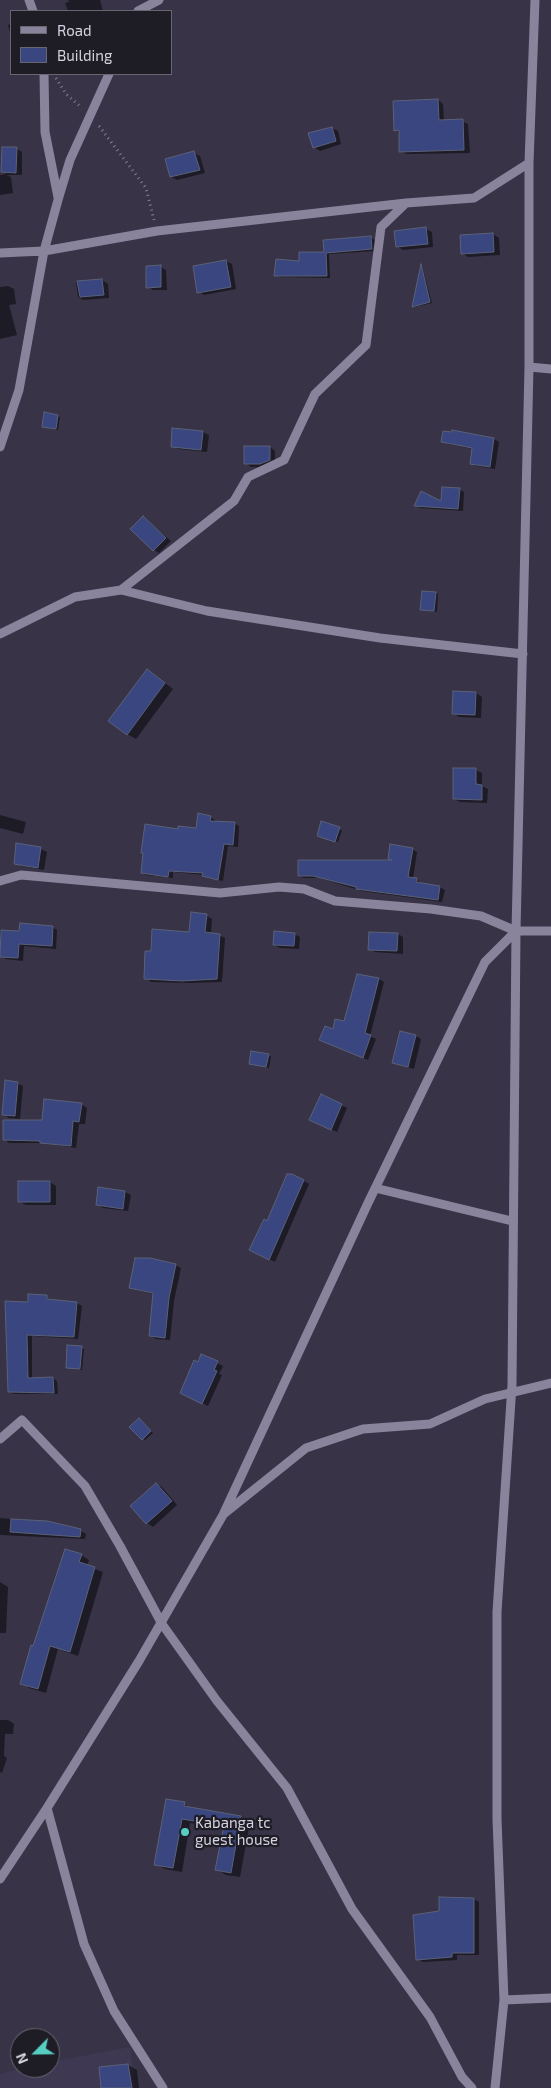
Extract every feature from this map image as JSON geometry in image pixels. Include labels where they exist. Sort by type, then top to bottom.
[{"type":"street","points":[[140,10],[158,0]]},
{"type":"street","points":[[495,2088],[504,2000],[497,1819],[496,1612],[511,1392],[516,931],[529,367],[529,163],[535,0]]},
{"type":"street","points":[[44,75],[45,132],[58,200]]},
{"type":"street","points":[[0,447],[19,390],[44,250],[58,200],[70,160],[109,75]]},
{"type":"street","points":[[0,253],[44,250],[157,231],[406,203],[474,198],[529,163]]},
{"type":"street","points":[[122,590],[234,501],[248,477],[284,460],[315,394],[366,345],[381,227],[406,203]]},
{"type":"street","points":[[529,367],[551,369]]},
{"type":"street","points":[[0,634],[75,597],[122,590],[207,611],[380,638],[523,654]]},
{"type":"street","points":[[0,881],[21,875],[220,893],[279,888],[304,889],[335,902],[431,909],[481,916],[516,931],[551,931]]},
{"type":"street","points":[[0,1879],[47,1808],[162,1624],[223,1515],[375,1188],[485,962],[516,931]]},
{"type":"street","points":[[375,1188],[512,1221]]},
{"type":"street","points":[[223,1515],[306,1448],[363,1429],[430,1424],[485,1399],[551,1383]]},
{"type":"street","points":[[0,1439],[22,1420],[85,1486],[162,1624],[217,1701],[287,1788],[352,1908],[430,2017],[462,2077],[472,2088]]},
{"type":"street","points":[[47,1808],[84,1944],[114,2011],[162,2088]]},
{"type":"street","points":[[504,2000],[551,1998]]},
{"type":"path","points":[[53,75],[61,82],[66,94],[91,114],[146,188],[157,231]]},
{"type":"shaded area","points":[[130,2047],[135,2088],[0,2088],[0,2074],[10,2071],[10,2078],[60,2078],[60,2060]]},
{"type":"building","points":[[438,99],[439,120],[463,119],[464,150],[399,152],[399,130],[394,131],[393,101]]},
{"type":"building","points":[[332,127],[336,141],[313,148],[308,133]]},
{"type":"building","points":[[2,147],[17,147],[16,173],[1,172]]},
{"type":"building","points":[[194,151],[200,170],[170,177],[165,159]]},
{"type":"building","points":[[426,227],[428,244],[396,247],[394,231]]},
{"type":"building","points":[[493,233],[494,252],[461,254],[460,235]]},
{"type":"building","points":[[371,236],[372,249],[326,253],[327,276],[274,276],[276,259],[299,261],[299,252],[324,252],[323,240]]},
{"type":"building","points":[[226,260],[231,287],[197,293],[193,266]]},
{"type":"building","points":[[421,264],[430,302],[412,307]]},
{"type":"building","points":[[161,265],[161,287],[146,288],[146,266]]},
{"type":"building","points":[[102,279],[104,295],[80,297],[77,281]]},
{"type":"building","points":[[44,412],[58,415],[56,429],[42,427]]},
{"type":"building","points":[[172,428],[203,431],[201,450],[171,447]]},
{"type":"building","points":[[452,430],[494,438],[490,467],[470,464],[472,448],[441,442],[443,431],[452,432]]},
{"type":"building","points":[[244,446],[270,446],[270,460],[260,464],[244,464]]},
{"type":"building","points":[[442,487],[460,488],[458,509],[414,506],[421,491],[441,501]]},
{"type":"building","points":[[143,516],[166,538],[153,551],[130,529]]},
{"type":"building","points":[[422,591],[436,592],[434,611],[420,610]]},
{"type":"building","points":[[147,669],[165,683],[127,735],[108,721]]},
{"type":"building","points":[[453,691],[476,692],[475,715],[452,714]]},
{"type":"building","points":[[453,768],[476,768],[476,784],[482,785],[482,800],[453,799]]},
{"type":"building","points":[[198,813],[211,816],[210,821],[235,822],[233,845],[224,844],[218,880],[202,876],[203,873],[169,871],[168,877],[141,873],[143,853],[141,853],[145,824],[178,829],[178,826],[196,828]]},
{"type":"building","points":[[321,821],[340,827],[335,842],[317,836]]},
{"type":"building","points":[[16,843],[41,847],[38,868],[14,864]]},
{"type":"building","points":[[390,844],[413,848],[408,877],[417,878],[416,882],[440,886],[438,900],[356,889],[356,887],[313,876],[298,876],[298,860],[392,860],[388,859]]},
{"type":"building","points":[[191,912],[207,914],[205,932],[220,934],[217,979],[182,981],[144,979],[145,951],[151,951],[152,929],[189,932]]},
{"type":"building","points":[[20,923],[53,926],[52,946],[19,944],[18,958],[0,957],[1,930],[19,931]]},
{"type":"building","points":[[274,931],[295,933],[294,946],[273,945]]},
{"type":"building","points":[[369,932],[398,933],[397,951],[368,950]]},
{"type":"building","points":[[357,974],[379,978],[365,1033],[371,1035],[363,1058],[319,1040],[325,1026],[333,1029],[335,1019],[344,1021]]},
{"type":"building","points":[[400,1031],[416,1035],[408,1067],[392,1063]]},
{"type":"building","points":[[251,1051],[269,1054],[266,1067],[249,1064]]},
{"type":"building","points":[[5,1080],[18,1082],[15,1116],[2,1115]]},
{"type":"building","points":[[321,1094],[342,1104],[331,1130],[309,1120]]},
{"type":"building","points":[[44,1099],[82,1103],[79,1122],[73,1121],[71,1146],[40,1143],[40,1141],[3,1140],[3,1120],[42,1120]]},
{"type":"building","points":[[287,1174],[292,1174],[304,1180],[269,1260],[249,1250],[264,1219],[267,1221]]},
{"type":"building","points":[[18,1181],[50,1181],[50,1202],[18,1202]]},
{"type":"building","points":[[98,1187],[125,1191],[123,1209],[96,1205]]},
{"type":"building","points":[[135,1258],[150,1258],[176,1264],[169,1298],[165,1338],[149,1336],[153,1293],[129,1288]]},
{"type":"building","points":[[28,1294],[47,1295],[47,1299],[77,1302],[74,1337],[27,1335],[28,1378],[53,1377],[54,1393],[8,1392],[5,1301],[28,1302]]},
{"type":"building","points":[[67,1345],[82,1346],[80,1369],[66,1368]]},
{"type":"building","points":[[201,1354],[218,1361],[214,1370],[217,1371],[202,1404],[180,1393],[194,1360],[198,1362]]},
{"type":"building","points":[[139,1418],[151,1431],[142,1440],[129,1427]]},
{"type":"building","points":[[156,1483],[172,1501],[146,1524],[130,1506]]},
{"type":"building","points":[[11,1519],[47,1521],[81,1529],[80,1537],[10,1532]]},
{"type":"building","points":[[65,1549],[82,1554],[79,1562],[95,1567],[70,1652],[50,1646],[38,1689],[20,1684],[31,1645],[33,1646]]},
{"type":"building","points":[[166,1799],[185,1802],[184,1806],[241,1816],[231,1873],[215,1870],[224,1826],[182,1819],[173,1868],[154,1865]]},
{"type":"building","points":[[439,1897],[474,1898],[474,1953],[452,1953],[452,1957],[416,1960],[413,1915],[439,1911]]},
{"type":"building","points":[[128,2064],[132,2088],[101,2088],[99,2067]]},
{"type":"place","name":"Kabanga tc guest house","points":[[185,1832]]}]
